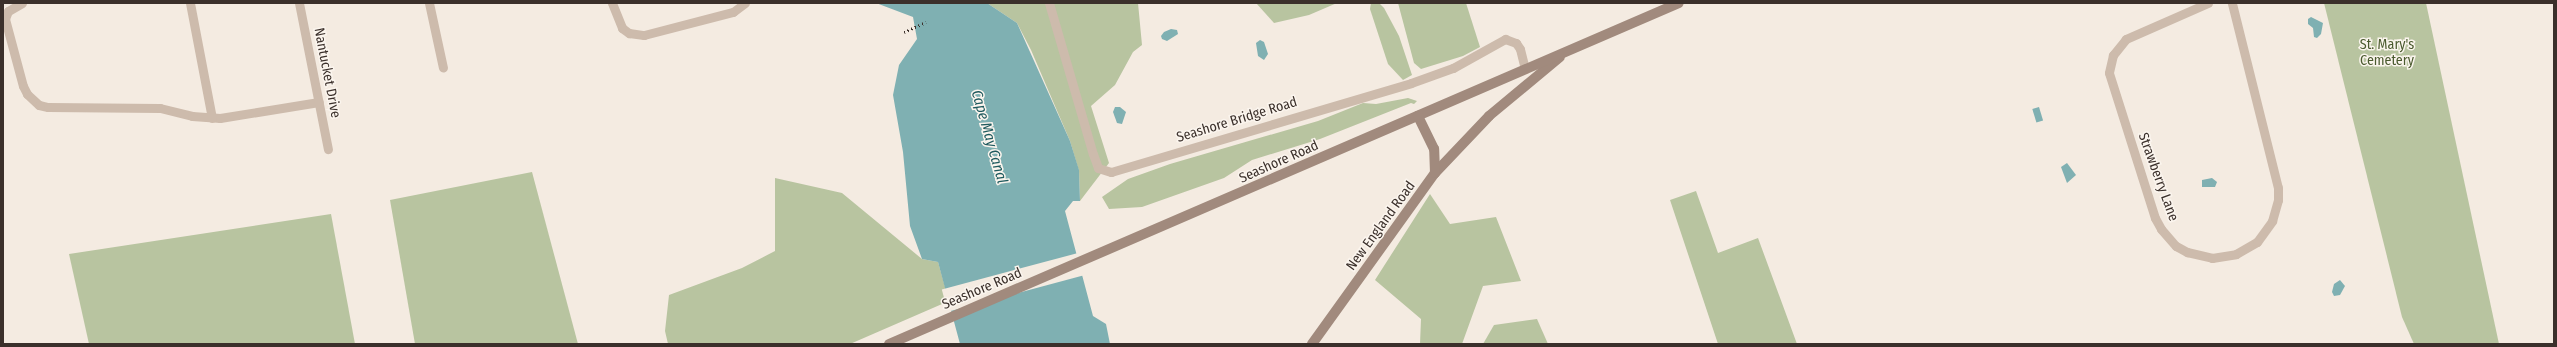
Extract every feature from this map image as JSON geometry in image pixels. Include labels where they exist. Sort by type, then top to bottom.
[{"type":"main road","name":"Seashore Road","points":[[890,344],[1114,249],[1679,3]]},
{"type":"main road","name":"New England Road","points":[[1312,344],[1436,173],[1489,116],[1568,51]]},
{"type":"main road","points":[[1418,116],[1434,149],[1436,173]]},
{"type":"street","points":[[22,3],[8,11],[4,19],[26,94],[39,105],[48,107],[160,108],[212,118],[237,116],[319,102]]},
{"type":"street","points":[[190,3],[212,118]]},
{"type":"street","name":"Nantucket Drive","points":[[299,3],[328,148]]},
{"type":"street","points":[[429,3],[443,68]]},
{"type":"street","points":[[612,3],[618,22],[629,33],[636,35],[644,35],[733,12],[743,5]]},
{"type":"street","name":"Seashore Bridge Road","points":[[1049,3],[1098,168],[1111,172],[1411,83],[1453,68],[1505,39],[1516,43],[1520,49],[1525,69]]},
{"type":"street","name":"Strawberry Lane","points":[[2208,3],[2126,39],[2113,55],[2109,73],[2152,210],[2161,229],[2176,246],[2187,252],[2212,258],[2236,254],[2257,242],[2272,222],[2278,200],[2278,188],[2232,3]]},
{"type":"green space","points":[[987,3],[1138,3],[1142,45],[1133,52],[1115,85],[1091,106],[1109,163],[1080,201],[1079,171],[1070,141],[1031,50],[1017,23]]},
{"type":"green space","points":[[1256,3],[1337,3],[1309,15],[1274,23]]},
{"type":"green space","points":[[1371,3],[1379,3],[1384,8],[1399,36],[1412,75],[1403,80],[1388,64],[1370,9]]},
{"type":"green space","points":[[1398,3],[1466,3],[1480,47],[1463,56],[1421,69],[1414,63]]},
{"type":"green space","name":"St. Mary's Cemetery","points":[[2324,3],[2426,3],[2499,344],[2414,344],[2402,317]]},
{"type":"green space","points":[[1408,98],[1417,101],[1414,104],[1411,103],[1320,139],[1252,160],[1224,178],[1142,207],[1109,209],[1102,197],[1128,179],[1170,164],[1318,121],[1363,103],[1376,104]]},
{"type":"green space","points":[[532,172],[578,344],[415,344],[390,200]]},
{"type":"green space","points":[[775,178],[842,193],[922,259],[938,262],[949,301],[850,344],[668,344],[665,331],[669,295],[742,268],[775,251]]},
{"type":"green space","points":[[1696,191],[1718,253],[1758,238],[1797,344],[1718,344],[1670,200]]},
{"type":"green space","points":[[1430,194],[1450,224],[1496,217],[1521,281],[1483,286],[1462,344],[1420,344],[1421,319],[1375,280]]},
{"type":"green space","points":[[331,214],[355,344],[89,344],[69,254]]},
{"type":"green space","points":[[1537,319],[1548,344],[1483,344],[1494,325]]},
{"type":"water","name":"Cape May Canal","points":[[876,3],[987,3],[1017,23],[1070,141],[1079,170],[1080,201],[1073,201],[1065,211],[1093,316],[1106,324],[1110,344],[960,344],[938,262],[922,259],[910,226],[903,152],[893,95],[899,65],[917,39],[913,17]]},
{"type":"water","points":[[2311,17],[2323,23],[2321,34],[2317,38],[2314,37],[2313,28],[2308,24],[2308,19]]},
{"type":"water","points":[[1171,29],[1177,30],[1178,34],[1167,41],[1162,39],[1161,36],[1164,32]]},
{"type":"water","points":[[1260,40],[1264,42],[1268,54],[1264,60],[1258,56],[1256,43]]},
{"type":"water","points":[[1115,107],[1120,107],[1126,112],[1122,124],[1117,123],[1113,112]]},
{"type":"water","points":[[2039,107],[2043,120],[2036,122],[2032,109]]},
{"type":"water","points":[[2067,163],[2076,175],[2067,183],[2061,167]]},
{"type":"water","points":[[2212,178],[2217,182],[2215,187],[2202,187],[2202,180]]},
{"type":"water","points":[[2340,280],[2345,286],[2340,295],[2334,296],[2332,292],[2334,284]]},
{"type":"pier","points":[[1078,253],[1084,275],[948,312],[942,289]]},
{"type":"railway","points":[[904,32],[926,22]]}]
